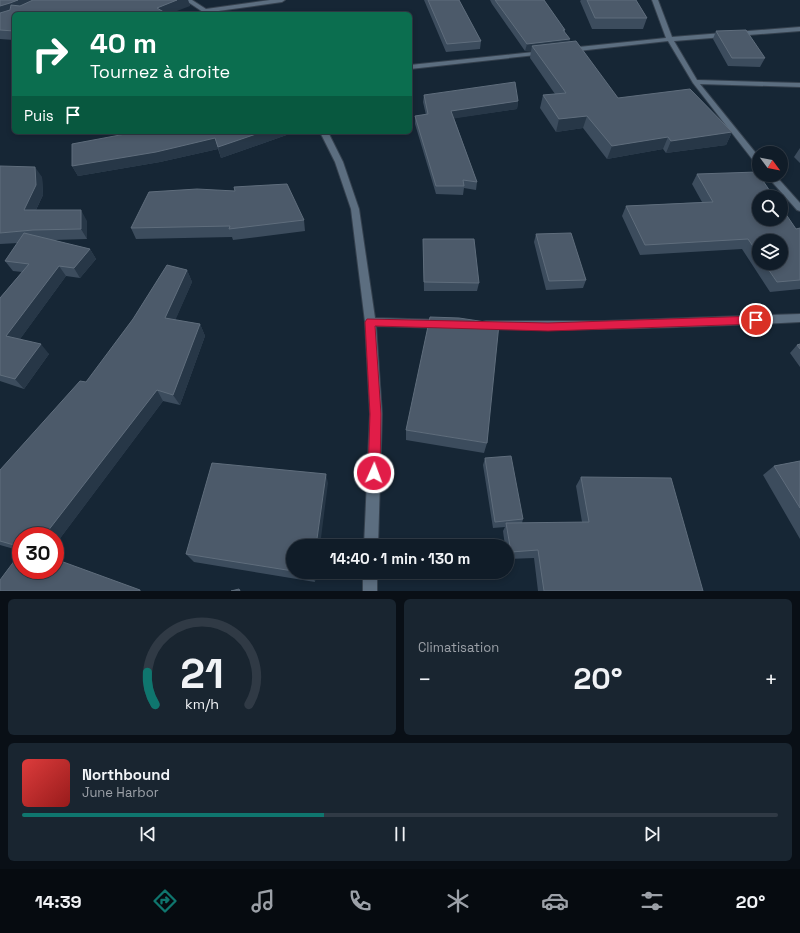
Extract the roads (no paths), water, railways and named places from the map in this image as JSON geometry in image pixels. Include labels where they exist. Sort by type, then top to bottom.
[{"type":"street","points":[[188,0],[206,12]]},
{"type":"street","points":[[214,12],[282,0]]},
{"type":"street","points":[[656,0],[670,39],[695,82],[752,153]]},
{"type":"street","points":[[561,51],[670,39],[800,29]]},
{"type":"street","points":[[412,67],[553,52]]},
{"type":"street","points":[[695,82],[800,85]]},
{"type":"street","points":[[325,134],[339,162],[355,209],[370,322],[376,414],[371,539]]},
{"type":"street","points":[[776,182],[800,208]]},
{"type":"street","points":[[478,325],[548,327],[697,323],[800,318]]},
{"type":"street","points":[[370,322],[455,324]]},
{"type":"street","points":[[370,579],[370,591]]}]
